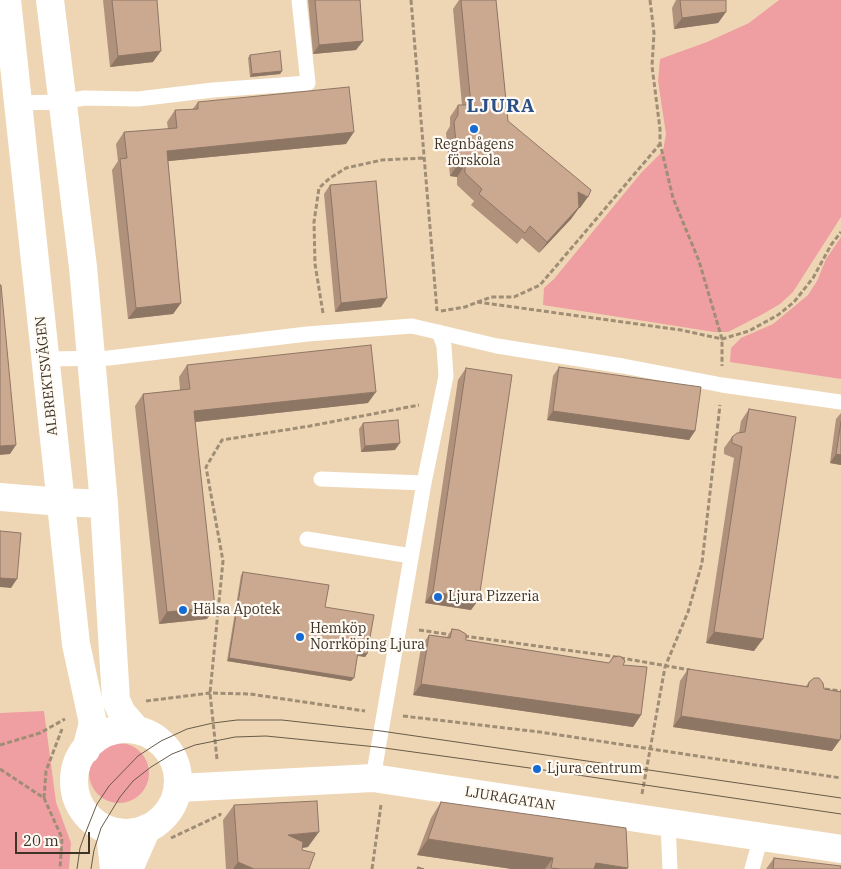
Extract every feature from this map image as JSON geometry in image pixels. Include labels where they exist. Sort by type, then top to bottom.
[{"type":"main road","name":"ALBREKTSVÄGEN","points":[[7,0],[76,644],[93,723],[86,750]]},
{"type":"main road","points":[[50,0],[83,267],[104,504],[109,617],[116,700],[122,713],[135,728]]},
{"type":"main road","points":[[0,497],[104,504]]},
{"type":"main road","points":[[135,728],[161,740],[172,754],[178,771],[178,788],[172,805],[162,818],[147,828],[129,834],[110,832],[89,820],[80,807],[75,793],[74,778],[78,762],[86,750],[100,737],[117,729],[135,728]]},
{"type":"main road","name":"LJURAGATAN","points":[[178,788],[373,778],[841,849]]},
{"type":"main road","points":[[129,869],[147,828]]},
{"type":"main road","points":[[110,832],[114,869]]},
{"type":"lane","points":[[18,103],[62,102],[84,98],[138,99],[213,90],[308,83],[299,0]]},
{"type":"lane","points":[[46,359],[91,359],[326,333],[412,326],[497,346],[623,366],[722,385],[841,402]]},
{"type":"lane","points":[[373,778],[424,484],[446,376],[444,346],[439,332]]},
{"type":"lane","points":[[321,478],[424,484]]},
{"type":"lane","points":[[307,539],[412,556]]},
{"type":"lane","points":[[668,823],[670,869]]},
{"type":"lane","points":[[752,869],[761,837]]},
{"type":"path","points":[[411,0],[439,332]]},
{"type":"path","points":[[638,818],[665,667],[688,612],[702,563],[722,385],[722,339],[699,261],[673,198],[660,143],[652,66],[654,33],[650,0]]},
{"type":"path","points":[[437,312],[465,307],[491,297],[514,297],[540,285],[660,143]]},
{"type":"path","points":[[326,333],[315,264],[314,222],[319,188],[346,168],[382,160],[424,158]]},
{"type":"path","points":[[477,302],[681,330],[722,339],[749,331],[778,315],[794,302],[813,278],[831,245],[841,232]]},
{"type":"path","points":[[210,693],[223,561],[206,467],[222,440],[310,426],[442,400]]},
{"type":"path","points":[[399,628],[610,656],[694,671]]},
{"type":"path","points":[[821,688],[841,691]]},
{"type":"path","points":[[141,700],[152,701],[210,693],[250,694],[384,714],[540,732],[841,778]]},
{"type":"path","points":[[0,744],[40,733],[66,718],[46,771],[44,798],[62,838],[60,869]]},
{"type":"path","points":[[0,769],[44,798]]},
{"type":"path","points":[[372,869],[381,807],[373,778]]},
{"type":"shaded area","points":[[779,0],[841,0],[841,217],[793,292],[780,304],[728,332],[714,332],[543,305],[544,288],[554,279],[641,173],[663,151],[666,134],[658,81],[660,59],[707,42],[749,23]]},
{"type":"shaded area","points":[[841,237],[841,379],[730,362],[731,348],[741,338],[773,324],[808,295],[817,281],[826,259]]},
{"type":"shaded area","points":[[44,711],[56,802],[71,843],[69,869],[0,869],[0,713]]},
{"type":"shaded area","points":[[113,743],[125,743],[136,748],[144,756],[149,767],[147,785],[136,798],[125,803],[113,803],[102,798],[94,790],[89,779],[89,767],[94,756],[102,748]]},
{"type":"building","points":[[112,0],[157,0],[161,51],[118,56]]},
{"type":"building","points":[[315,0],[360,0],[363,41],[319,45]]},
{"type":"building","name":"Regnbågens förskola","points":[[461,0],[496,0],[508,121],[591,190],[588,197],[578,192],[579,207],[547,242],[530,226],[525,233],[479,194],[482,189],[465,173],[465,165],[458,164],[454,122],[458,115],[458,105],[471,105]]},
{"type":"building","points":[[680,0],[726,0],[726,12],[682,18]]},
{"type":"building","points":[[280,51],[282,71],[252,74],[250,55]]},
{"type":"building","points":[[349,87],[354,132],[167,151],[181,303],[136,308],[120,159],[127,158],[124,132],[177,128],[175,110],[198,109],[198,102]]},
{"type":"building","points":[[376,181],[387,298],[341,303],[330,185]]},
{"type":"building","points":[[0,285],[16,445],[0,446]]},
{"type":"building","points":[[371,345],[376,392],[194,411],[215,607],[167,612],[143,394],[190,389],[187,365]]},
{"type":"building","points":[[559,367],[701,387],[695,431],[553,411]]},
{"type":"building","points":[[466,368],[512,375],[479,599],[433,592]]},
{"type":"building","points":[[749,409],[796,417],[763,639],[714,632],[742,447],[732,443],[732,437],[737,433],[745,432]]},
{"type":"building","points":[[398,420],[400,443],[365,446],[363,423]]},
{"type":"building","points":[[841,422],[841,455],[836,454]]},
{"type":"building","points":[[0,531],[21,533],[17,579],[0,578]]},
{"type":"building","name":"Hemköp Norrköping Ljura","points":[[243,572],[329,585],[325,607],[374,615],[367,654],[358,652],[354,678],[229,658]]},
{"type":"building","points":[[452,629],[466,634],[466,640],[609,663],[613,657],[620,656],[625,661],[623,665],[647,667],[641,715],[421,684],[429,635],[450,638]]},
{"type":"building","points":[[688,669],[808,687],[809,682],[814,678],[819,678],[823,683],[824,689],[841,692],[840,740],[681,716]]},
{"type":"building","points":[[317,801],[319,832],[288,835],[303,842],[302,850],[315,853],[309,869],[254,869],[238,862],[234,805]]},
{"type":"building","points":[[441,802],[626,828],[628,868],[596,863],[594,869],[551,868],[553,858],[428,839]]},
{"type":"building","points":[[774,858],[841,866],[841,869],[773,869]]},
{"type":"tram line","points":[[77,869],[80,848],[97,804],[109,786],[138,756],[161,741],[187,729],[237,720],[282,720],[381,731],[841,798]]},
{"type":"tram line","points":[[91,869],[94,850],[101,828],[120,797],[133,781],[172,754],[195,745],[235,737],[266,736],[377,747],[841,814]]},
{"type":"place","name":"Regnbågens förskola","points":[[474,129]]},
{"type":"place","name":"Ljura Pizzeria","points":[[438,597]]},
{"type":"place","name":"Hälsa Apotek","points":[[183,610]]},
{"type":"place","name":"Hemköp Norrköping Ljura","points":[[300,637]]},
{"type":"place","name":"Ljura centrum","points":[[537,769]]},
{"type":"district","name":"LJURA","points":[[501,107]]}]
